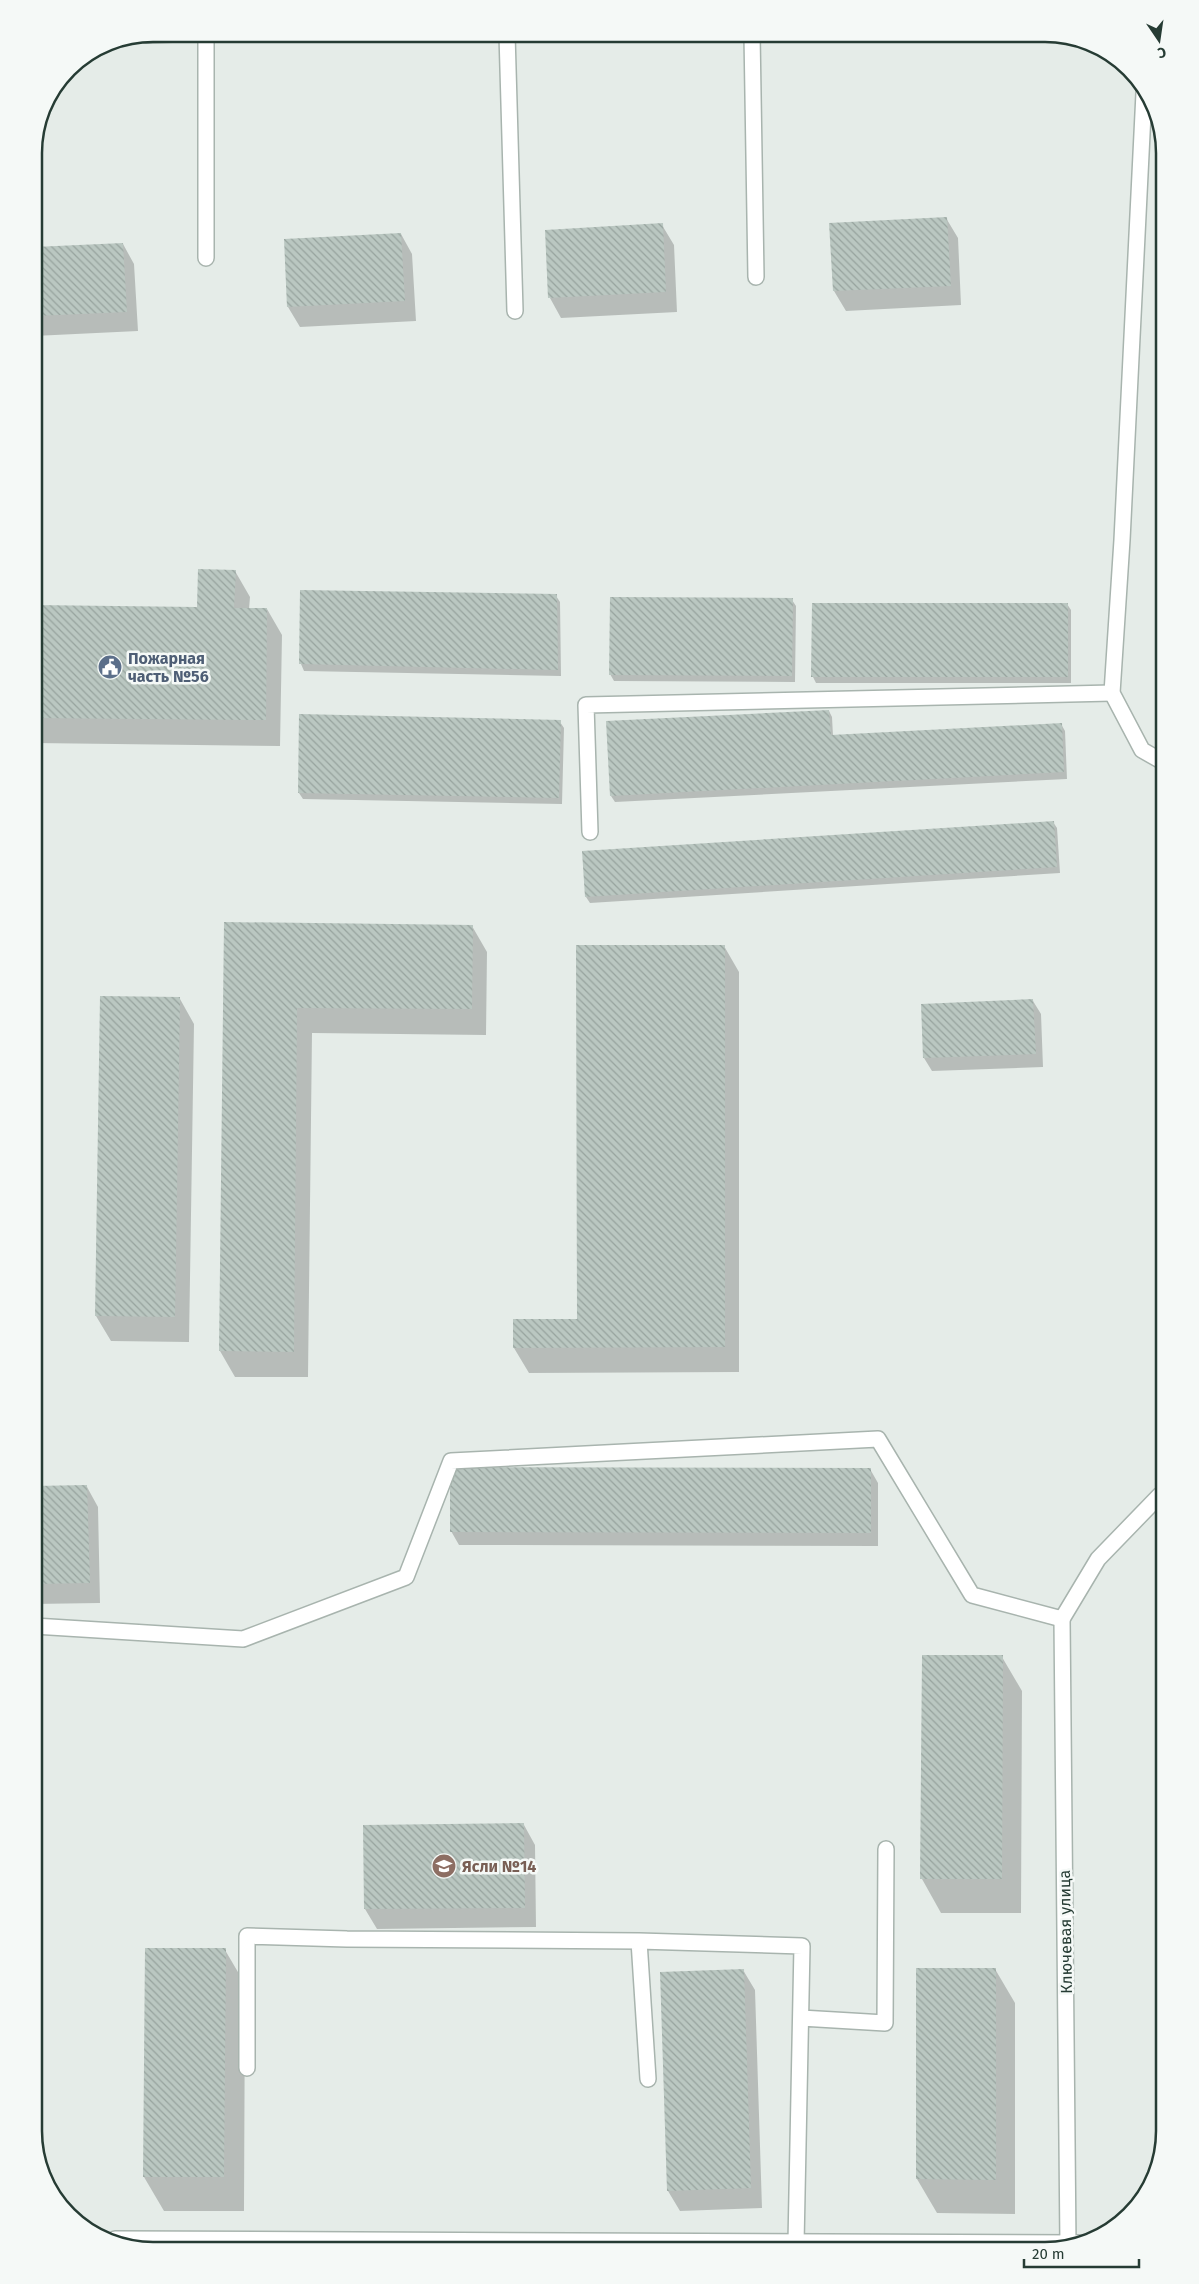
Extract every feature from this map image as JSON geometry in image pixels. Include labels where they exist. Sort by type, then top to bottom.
[{"type":"street","points":[[206,42],[206,258]]},
{"type":"street","points":[[507,42],[515,311]]},
{"type":"street","points":[[752,43],[756,277]]},
{"type":"street","points":[[1144,101],[1122,540],[1112,693],[1142,750],[1156,758]]},
{"type":"street","points":[[590,832],[586,705],[1112,693]]},
{"type":"street","points":[[42,1627],[243,1639],[406,1577],[451,1461],[878,1440],[972,1595],[1062,1619],[1098,1559],[1156,1499]]},
{"type":"street","name":"Ключевая улица","points":[[1062,1619],[1072,2238]]},
{"type":"street","points":[[801,2018],[885,2023],[886,1849]]},
{"type":"street","points":[[247,2068],[247,1936],[356,1939],[639,1941],[802,1946],[796,2242]]},
{"type":"street","points":[[639,1941],[648,2079]]},
{"type":"building","points":[[947,217],[951,286],[833,291],[829,223]]},
{"type":"building","points":[[663,223],[666,292],[548,298],[545,230]]},
{"type":"building","points":[[401,233],[405,301],[287,307],[284,239]]},
{"type":"building","points":[[123,243],[127,312],[43,316],[43,247]]},
{"type":"building","points":[[198,569],[236,570],[234,608],[267,608],[266,720],[43,718],[43,605],[197,607]]},
{"type":"building","points":[[300,590],[557,594],[558,670],[299,664]]},
{"type":"building","points":[[610,597],[793,598],[792,676],[609,675]]},
{"type":"building","points":[[812,603],[1068,603],[1068,677],[811,677]]},
{"type":"building","points":[[829,710],[831,735],[1062,723],[1064,772],[610,796],[606,721]]},
{"type":"building","points":[[299,714],[561,720],[559,798],[298,793]]},
{"type":"building","points":[[1054,821],[1057,867],[585,897],[582,851]]},
{"type":"building","points":[[224,922],[473,925],[472,1009],[297,1008],[294,1352],[219,1351]]},
{"type":"building","points":[[576,945],[725,945],[725,1347],[513,1348],[513,1319],[577,1319]]},
{"type":"building","points":[[100,996],[180,997],[175,1317],[95,1316]]},
{"type":"building","points":[[1033,999],[1036,1054],[923,1058],[921,1004]]},
{"type":"building","points":[[450,1467],[871,1468],[871,1533],[450,1532]]},
{"type":"building","points":[[87,1485],[90,1583],[42,1584],[42,1486]]},
{"type":"building","points":[[922,1655],[1003,1655],[1002,1879],[920,1879]]},
{"type":"building","name":"Ясли №14","points":[[524,1823],[525,1908],[364,1909],[363,1825]]},
{"type":"building","points":[[145,1948],[226,1948],[224,2177],[143,2177]]},
{"type":"building","points":[[916,1968],[996,1968],[996,2180],[916,2179]]},
{"type":"building","points":[[744,1969],[751,2188],[667,2191],[660,1972]]},
{"type":"place","name":"Пожарная часть №56","points":[[110,667]]},
{"type":"place","name":"Ясли №14","points":[[444,1866]]}]
